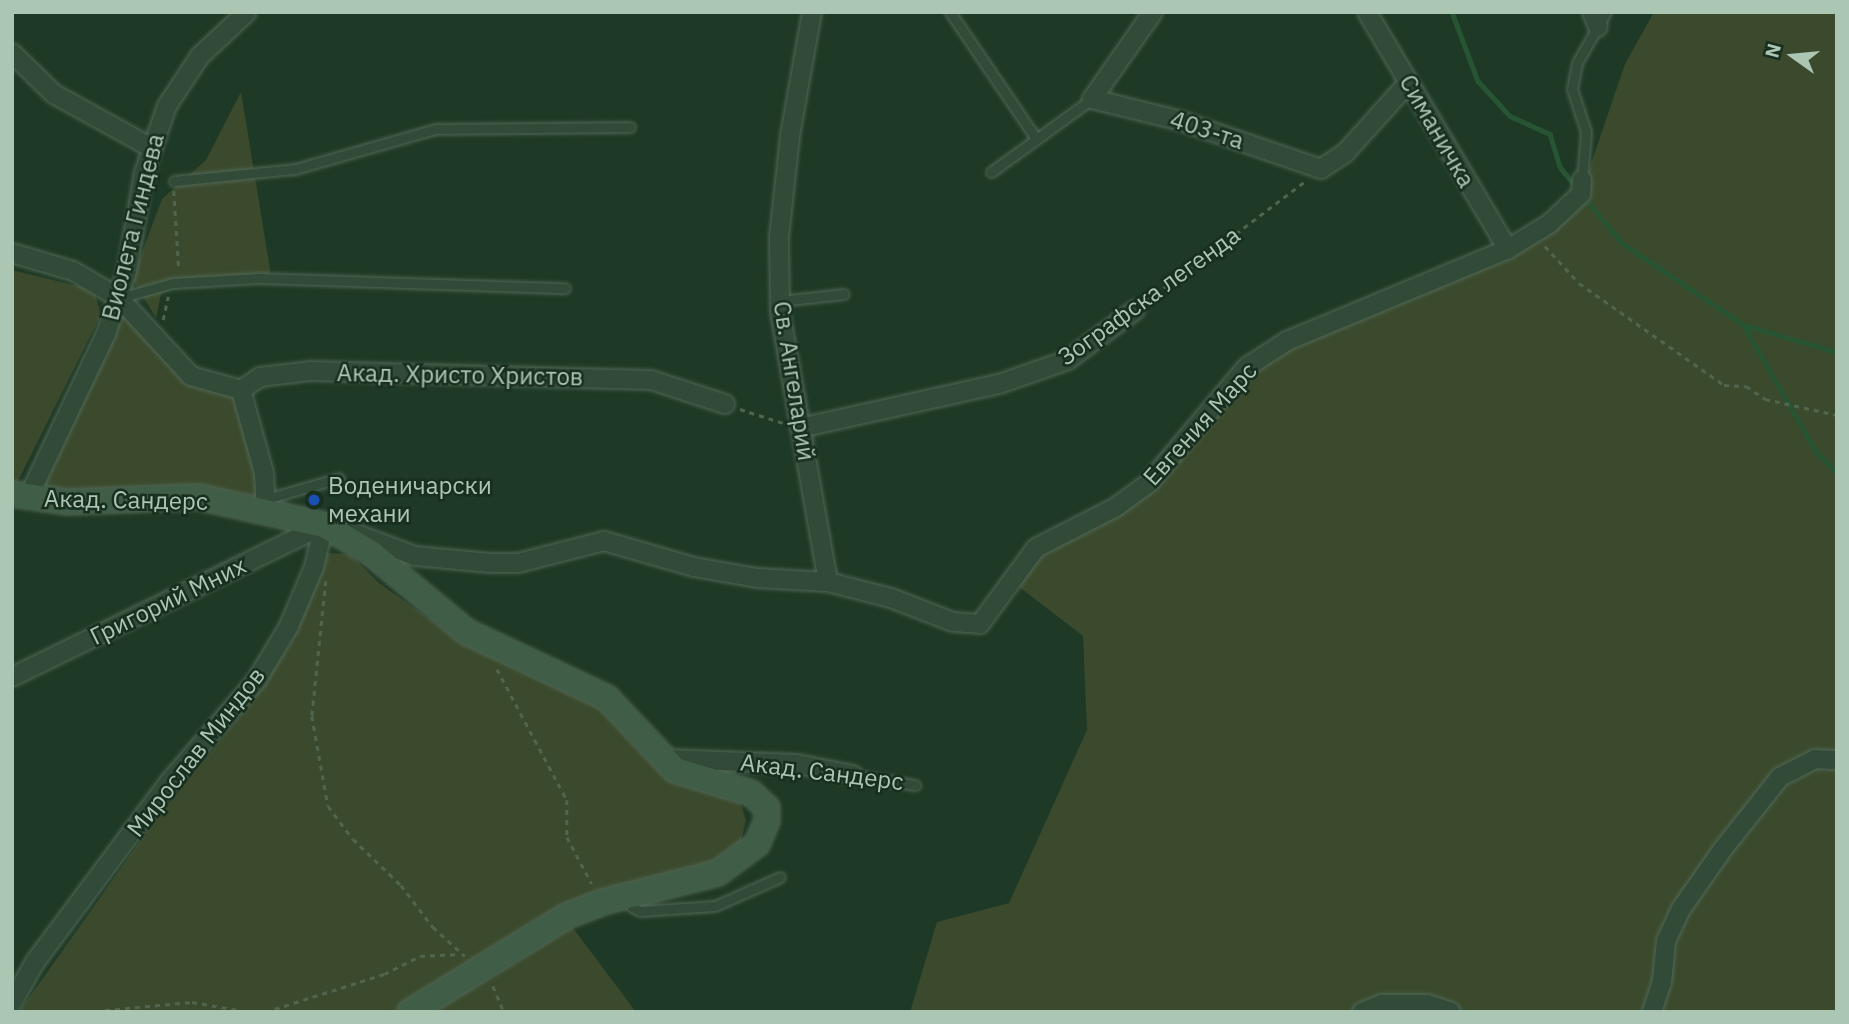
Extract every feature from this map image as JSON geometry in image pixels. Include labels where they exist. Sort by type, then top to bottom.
[{"type":"street","name":"Виолета Гиндева","points":[[20,496],[118,298],[152,148],[182,82],[200,56],[247,12]]},
{"type":"street","name":"Св. Ангеларий","points":[[812,12],[786,174],[779,238],[779,301],[828,582]]},
{"type":"street","points":[[1091,99],[1153,12]]},
{"type":"street","name":"Симаничка","points":[[1367,12],[1508,249]]},
{"type":"street","points":[[12,53],[54,94],[102,125],[152,148]]},
{"type":"street","points":[[1321,169],[1346,152],[1409,82]]},
{"type":"street","name":"403-та","points":[[1091,99],[1181,121],[1321,169]]},
{"type":"street","name":"Евгения Марс","points":[[324,525],[431,559],[518,563],[604,541],[694,567],[757,578],[828,582],[891,598],[953,622],[980,624],[1037,548],[1116,507],[1148,484],[1247,367],[1287,341],[1508,249],[1534,233],[1581,187]]},
{"type":"street","points":[[12,253],[73,271],[118,298],[191,376],[241,390],[264,473],[266,505]]},
{"type":"street","name":"Зографска легенда","points":[[800,428],[999,384],[1068,360],[1135,310]]},
{"type":"street","name":"Акад. Христо Христов","points":[[241,390],[260,377],[310,371],[651,380],[725,404]]},
{"type":"street","name":"Акад. Сандерс","points":[[20,496],[94,502],[184,496],[266,505],[324,525],[371,554],[456,624],[607,698],[665,759],[797,764],[853,775]]},
{"type":"street","name":"Мирослав Миндов","points":[[12,1003],[36,962],[170,781],[256,681],[289,626],[318,553],[324,525]]},
{"type":"street","name":"Григорий Мних","points":[[12,677],[324,525]]},
{"type":"street","points":[[410,1012],[484,963],[603,902],[718,873],[757,844],[767,821],[761,799],[685,776],[665,759]]},
{"type":"street","points":[[1652,1012],[1662,982],[1666,941],[1681,909],[1723,849],[1780,777],[1815,759],[1837,760]]},
{"type":"street","name":"Мирослав Миндов","points":[[12,978],[36,962]]},
{"type":"street","points":[[1362,1012],[1382,1004],[1427,1004],[1451,1012]]},
{"type":"lane","points":[[950,12],[1035,137]]},
{"type":"lane","name":"Евгения Марс","points":[[1581,187],[1586,132],[1573,89],[1577,63],[1599,17]]},
{"type":"lane","points":[[991,172],[1035,137],[1091,99]]},
{"type":"lane","points":[[174,181],[295,169],[435,129],[630,127]]},
{"type":"lane","points":[[118,298],[173,283],[259,278],[565,288]]},
{"type":"lane","points":[[779,301],[844,294]]},
{"type":"lane","points":[[266,505],[339,478]]},
{"type":"lane","name":"Акад. Сандерс","points":[[853,775],[915,785]]},
{"type":"lane","points":[[629,894],[632,907],[640,911],[716,906],[780,877]]},
{"type":"path","name":"Зографска легенда","points":[[1135,310],[1321,169]]},
{"type":"path","points":[[1534,233],[1579,283],[1724,385],[1746,386],[1765,400],[1837,415]]},
{"type":"path","points":[[725,404],[800,428]]},
{"type":"path","points":[[318,553],[326,583],[312,716],[328,806],[460,954]]},
{"type":"path","points":[[480,638],[566,800],[567,837],[603,902]]},
{"type":"path","points":[[265,1012],[384,974],[420,956],[460,954],[484,963],[504,1012]]},
{"type":"path","points":[[85,1012],[192,1002],[249,1012]]},
{"type":"green space","points":[[1654,12],[1837,12],[1837,1012],[910,1012],[937,922],[1009,903],[1087,730],[1083,636],[1010,580],[1036,548],[1116,507],[1247,367],[1508,249],[1581,193],[1625,64]]},
{"type":"green space","points":[[241,92],[271,275],[187,283],[161,294],[156,318],[132,279],[162,199],[206,160]]},
{"type":"green space","points":[[12,270],[94,290],[101,315],[16,485],[12,485]]},
{"type":"green space","points":[[123,311],[183,378],[240,386],[261,469],[259,497],[191,486],[71,494],[38,487]]},
{"type":"green space","points":[[326,553],[350,554],[379,583],[454,636],[600,702],[741,804],[746,820],[740,845],[713,866],[608,892],[541,917],[406,1002],[397,1012],[19,1012],[150,827],[249,705],[293,639]]},
{"type":"green space","points":[[570,924],[636,1012],[431,1012],[519,960]]},
{"type":"waterway","points":[[1452,12],[1478,81],[1510,116],[1550,134],[1560,167],[1576,187]]},
{"type":"waterway","points":[[1584,197],[1622,243],[1744,325],[1837,352]]},
{"type":"waterway","points":[[1744,326],[1816,451],[1837,473]]},
{"type":"place","name":"Воденичарски механи","points":[[314,500]]}]
